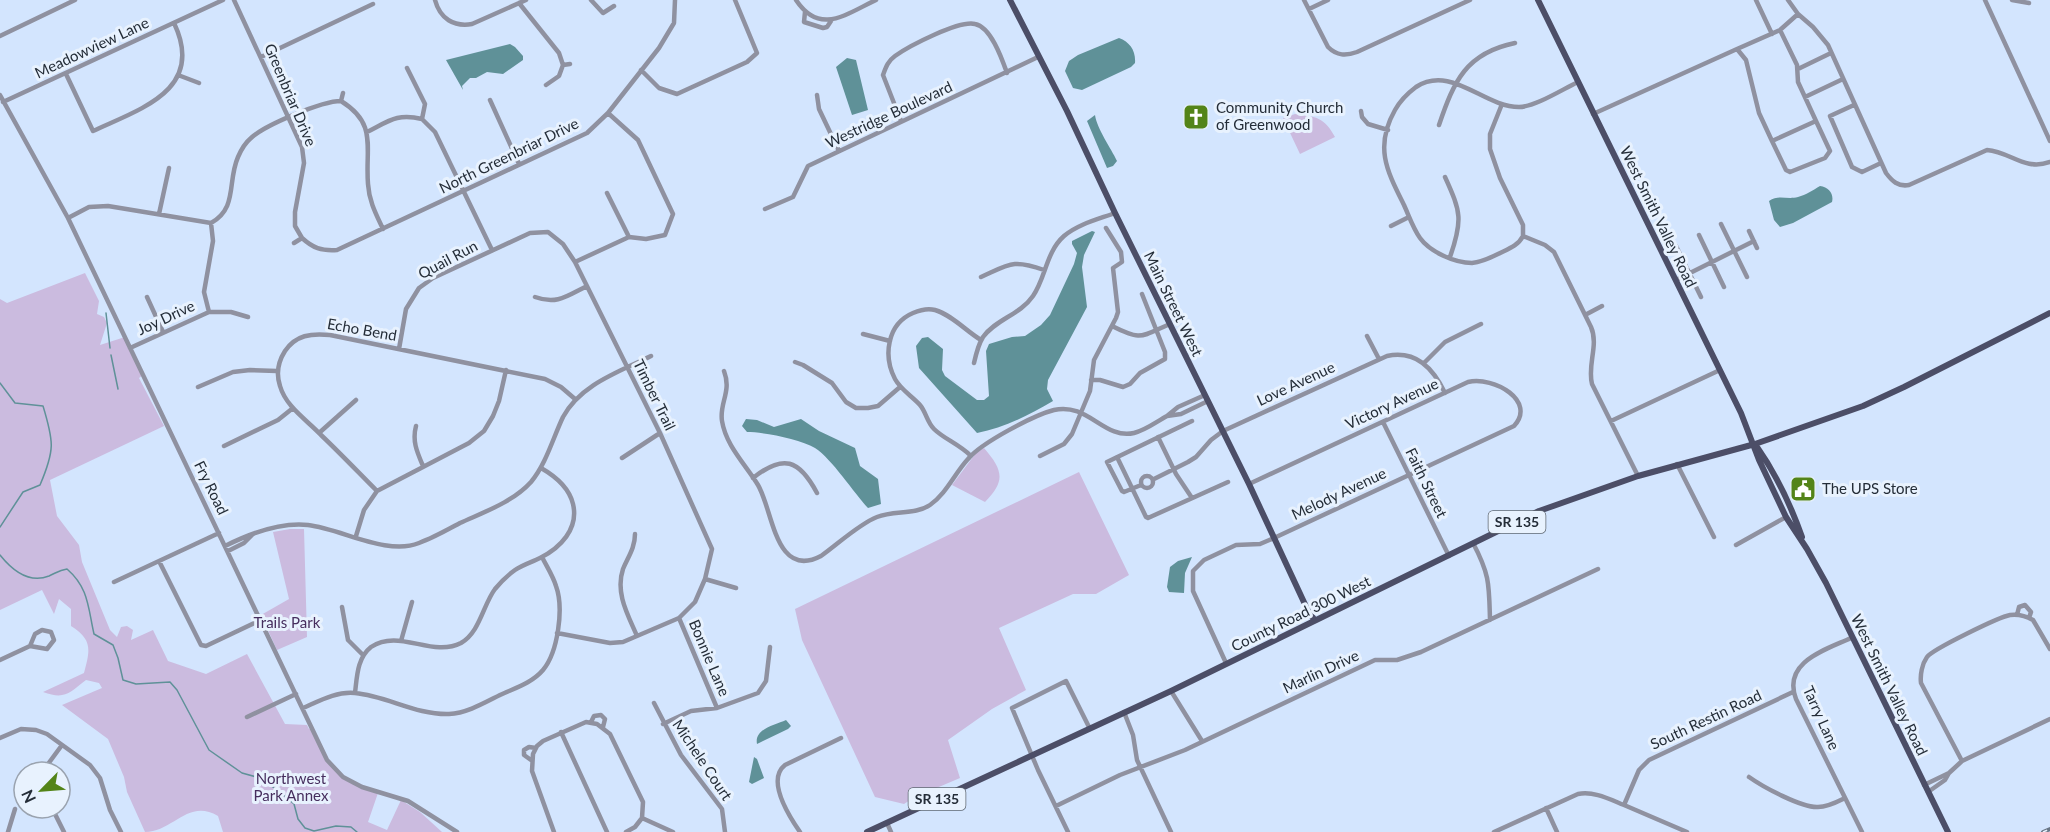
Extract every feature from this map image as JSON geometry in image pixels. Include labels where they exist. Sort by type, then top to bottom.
[{"type":"main road","name":"Main Street West","points":[[1010,0],[1067,111],[1114,213],[1250,484],[1309,613],[1314,619]]},
{"type":"main road","name":"West Smith Valley Road","points":[[1538,0],[1755,444],[1793,512],[1807,549]]},
{"type":"main road","name":"SR 135","points":[[1755,444],[1863,406],[2050,313]]},
{"type":"main road","name":"West Smith Valley Road","points":[[1755,444],[1759,460],[1786,517],[1807,549],[1837,605],[1851,638],[1948,832]]},
{"type":"main road","name":"County Road 300 West","points":[[867,832],[1171,691],[1314,619],[1539,511],[1638,476],[1755,444]]},
{"type":"street","points":[[0,36],[75,0]]},
{"type":"street","name":"Meadowview Lane","points":[[3,102],[223,0]]},
{"type":"street","name":"Greenbriar Drive","points":[[234,0],[302,147],[304,163],[295,212],[295,226],[302,238]]},
{"type":"street","points":[[435,0],[444,18],[455,25],[472,24],[526,0]]},
{"type":"street","points":[[591,0],[603,13],[614,6]]},
{"type":"street","name":"North Greenbriar Drive","points":[[302,238],[311,247],[322,251],[336,250],[587,133],[608,113],[659,48],[674,22],[675,0]]},
{"type":"street","points":[[641,70],[659,88],[677,94],[747,62],[757,53],[735,0]]},
{"type":"street","points":[[796,0],[811,17],[831,21],[876,0]]},
{"type":"street","points":[[1304,0],[1328,47],[1340,54],[1357,52],[1470,0]]},
{"type":"street","points":[[1308,9],[1328,0]]},
{"type":"street","points":[[1756,0],[1772,34]]},
{"type":"street","points":[[1788,0],[1827,45],[1890,179],[1903,186],[1917,182],[1987,150],[2033,165],[2050,162]]},
{"type":"street","points":[[1985,0],[2050,141]]},
{"type":"street","points":[[2012,0],[2029,3]]},
{"type":"street","points":[[519,3],[559,53],[563,65],[559,76],[546,85]]},
{"type":"street","points":[[261,57],[373,4]]},
{"type":"street","points":[[1593,114],[1772,34],[1798,14]]},
{"type":"street","points":[[66,74],[93,131],[154,103],[166,92],[178,75],[182,49],[181,36],[174,23]]},
{"type":"street","points":[[901,121],[883,75],[887,64],[895,56],[945,29],[975,23],[983,28],[998,50],[1007,73]]},
{"type":"street","points":[[1737,49],[1746,60],[1759,113],[1786,170],[1794,172],[1825,158],[1830,151],[1798,82],[1798,69],[1780,30]]},
{"type":"street","points":[[1439,125],[1463,71],[1472,62],[1505,45],[1515,43]]},
{"type":"street","points":[[1798,69],[1831,53]]},
{"type":"street","name":"Westridge Boulevard","points":[[765,208],[793,197],[808,166],[1038,57]]},
{"type":"street","points":[[563,65],[570,64]]},
{"type":"street","points":[[407,68],[425,104],[422,119]]},
{"type":"street","points":[[178,75],[199,83]]},
{"type":"street","points":[[1502,104],[1490,134],[1490,149],[1500,178],[1523,225],[1523,236],[1513,247],[1482,261],[1468,262],[1437,252],[1419,236],[1384,163],[1384,146],[1398,106],[1416,87],[1438,79],[1456,84],[1502,104],[1516,107],[1527,106],[1578,82]]},
{"type":"street","points":[[1805,97],[1843,79]]},
{"type":"street","points":[[341,101],[343,93]]},
{"type":"street","name":"Fry Road","points":[[0,94],[68,218],[327,760],[343,777],[362,787],[408,801],[457,832]]},
{"type":"street","points":[[817,94],[819,109],[839,151]]},
{"type":"street","points":[[490,100],[519,164]]},
{"type":"street","points":[[68,218],[89,207],[99,207],[211,223],[221,217],[228,207],[237,159],[243,147],[258,133],[318,104],[341,101],[357,112],[367,132],[368,184],[371,204],[383,229]]},
{"type":"street","points":[[1854,105],[1830,116],[1852,167],[1862,172],[1881,163]]},
{"type":"street","points":[[1361,111],[1362,117],[1368,124],[1388,130]]},
{"type":"street","points":[[575,262],[629,237],[646,239],[665,235],[673,214],[638,140],[608,113]]},
{"type":"street","points":[[367,132],[395,117],[408,116],[422,119],[435,132],[492,250]]},
{"type":"street","points":[[1772,141],[1816,122]]},
{"type":"street","points":[[159,214],[169,168]]},
{"type":"street","points":[[1444,177],[1459,213],[1455,242],[1450,257]]},
{"type":"street","points":[[607,193],[629,237]]},
{"type":"street","points":[[974,363],[981,340],[998,323],[1027,304],[1037,290],[1052,251],[1063,237],[1114,213]]},
{"type":"street","points":[[1391,226],[1409,218]]},
{"type":"street","points":[[209,312],[204,292],[213,241],[211,223]]},
{"type":"street","points":[[1721,224],[1747,277]]},
{"type":"street","points":[[1040,456],[1060,447],[1069,439],[1090,391],[1094,360],[1118,312],[1113,268],[1122,260],[1106,228]]},
{"type":"street","points":[[1749,231],[1757,248]]},
{"type":"street","name":"Quail Run","points":[[399,349],[406,309],[419,288],[433,278],[530,233],[549,232]]},
{"type":"street","name":"Timber Trail","points":[[549,232],[563,244],[575,262],[660,433],[712,549],[705,579],[695,602],[679,618]]},
{"type":"street","points":[[1699,235],[1724,287]]},
{"type":"street","points":[[1523,236],[1545,244],[1554,252],[1585,315],[1594,338],[1589,374],[1592,384],[1638,476]]},
{"type":"street","points":[[294,243],[302,238]]},
{"type":"street","points":[[1676,280],[1754,241]]},
{"type":"street","points":[[1676,246],[1701,297]]},
{"type":"street","points":[[981,277],[1017,263],[1044,270]]},
{"type":"street","points":[[535,297],[547,301],[561,300],[587,286]]},
{"type":"street","points":[[1091,380],[1100,380],[1123,387],[1130,384],[1140,373],[1163,361],[1165,352],[1142,294]]},
{"type":"street","points":[[147,297],[163,332]]},
{"type":"street","points":[[1585,315],[1602,306]]},
{"type":"street","points":[[971,456],[960,445],[932,427],[920,405],[900,387],[889,364],[890,341],[900,321],[915,312],[929,309],[943,313],[981,340]]},
{"type":"street","name":"Joy Drive","points":[[130,348],[209,312],[231,312],[248,317]]},
{"type":"street","points":[[1112,326],[1136,337],[1170,324]]},
{"type":"street","points":[[1444,393],[1437,377],[1424,363],[1445,342],[1481,324]]},
{"type":"street","name":"Echo Bend","points":[[277,371],[290,344],[303,336],[315,333],[545,379],[561,387],[575,399]]},
{"type":"street","points":[[863,334],[890,341]]},
{"type":"street","points":[[1367,336],[1379,359]]},
{"type":"street","name":"Love Avenue","points":[[1132,489],[1141,484],[1145,488],[1154,483],[1154,479],[1196,457],[1211,440],[1223,431],[1379,359],[1401,354],[1424,363]]},
{"type":"street","points":[[227,548],[244,543],[252,536],[284,526],[308,525],[388,546],[417,544],[516,496],[531,482],[540,468],[564,416],[575,399],[594,383],[651,356]]},
{"type":"street","points":[[795,362],[832,383],[846,402],[856,408],[878,406],[900,387]]},
{"type":"street","points":[[356,536],[364,510],[377,491],[469,443],[483,431],[499,401],[506,370]]},
{"type":"street","points":[[1611,421],[1720,370]]},
{"type":"street","points":[[198,387],[233,372],[277,371],[280,387],[293,408],[377,491]]},
{"type":"street","points":[[724,371],[728,389],[722,422],[738,457],[762,492],[772,527],[782,547],[798,560],[807,561],[821,556],[877,516],[926,507],[937,499],[971,456],[989,441],[1049,412],[1065,409],[1081,412],[1119,433],[1136,432],[1167,416],[1180,414],[1206,398]]},
{"type":"street","name":"Victory Avenue","points":[[1250,484],[1474,381],[1486,381],[1502,386],[1514,398],[1520,408],[1520,420],[1514,426]]},
{"type":"street","points":[[319,433],[356,400]]},
{"type":"street","points":[[224,446],[278,420],[293,408]]},
{"type":"street","points":[[1132,489],[1122,491],[1107,462],[1192,421]]},
{"type":"street","name":"Faith Street","points":[[1383,422],[1449,556]]},
{"type":"street","points":[[416,426],[413,435],[423,466]]},
{"type":"street","name":"Melody Avenue","points":[[1226,663],[1193,591],[1193,571],[1204,560],[1236,545],[1260,544],[1274,538],[1514,426]]},
{"type":"street","points":[[621,458],[660,433]]},
{"type":"street","points":[[1158,437],[1192,498]]},
{"type":"street","points":[[1117,457],[1148,518],[1228,482]]},
{"type":"street","points":[[753,478],[771,465],[788,463],[805,473],[817,493]]},
{"type":"street","points":[[1677,464],[1714,537]]},
{"type":"street","points":[[355,693],[357,670],[363,655],[372,647],[384,641],[401,640],[444,648],[462,643],[473,631],[494,590],[515,570],[556,549],[566,538],[571,528],[574,510],[572,499],[554,475],[540,468]]},
{"type":"street","points":[[1737,545],[1786,517]]},
{"type":"street","points":[[114,582],[219,533]]},
{"type":"street","points":[[635,534],[635,544],[622,571],[621,599],[637,636]]},
{"type":"street","points":[[1473,543],[1489,577],[1490,620]]},
{"type":"street","points":[[303,708],[335,695],[355,693],[432,713],[450,714],[466,711],[530,681],[543,670],[549,660],[557,633],[560,610],[557,588],[542,557]]},
{"type":"street","points":[[159,561],[201,645],[206,646],[261,620]]},
{"type":"street","name":"Marlin Drive","points":[[1056,806],[1375,660],[1397,660],[1421,652],[1598,569]]},
{"type":"street","points":[[705,579],[736,588]]},
{"type":"street","points":[[401,640],[412,602]]},
{"type":"street","points":[[2017,615],[2019,607],[2025,605],[2031,612],[2029,618]]},
{"type":"street","points":[[342,607],[348,640],[363,655]]},
{"type":"street","points":[[1962,761],[1921,683],[1921,672],[1927,657],[1935,650],[2005,617],[2017,615],[2033,620],[2050,649]]},
{"type":"street","points":[[557,633],[610,643],[623,642],[679,618]]},
{"type":"street","name":"Bonnie Lane","points":[[679,618],[717,708]]},
{"type":"street","points":[[0,660],[30,646],[47,649],[54,640],[51,632],[42,630],[35,634],[30,646]]},
{"type":"street","name":"Tarry Lane","points":[[1851,638],[1803,663],[1795,674],[1793,692],[1862,832]]},
{"type":"street","points":[[663,724],[691,711],[717,708],[758,693],[766,681],[770,647]]},
{"type":"street","points":[[1068,832],[1012,708],[1064,682],[1068,683],[1090,729]]},
{"type":"street","points":[[1171,691],[1202,741]]},
{"type":"street","name":"South Restin Road","points":[[1624,805],[1639,770],[1650,760],[1793,692]]},
{"type":"street","points":[[247,717],[296,694]]},
{"type":"street","name":"Michele Court","points":[[654,704],[681,755],[722,809],[725,832]]},
{"type":"street","points":[[1124,712],[1133,735],[1140,767],[1171,832]]},
{"type":"street","points":[[591,722],[594,716],[601,715],[605,719],[603,727]]},
{"type":"street","points":[[1924,785],[1949,773],[1962,761],[2050,719]]},
{"type":"street","points":[[554,832],[532,771],[532,754],[543,741],[582,723],[591,722],[603,727],[613,738],[643,802],[642,818],[635,827],[626,832]]},
{"type":"street","points":[[0,738],[28,728],[47,734],[96,771],[121,832]]},
{"type":"street","points":[[561,732],[607,832]]},
{"type":"street","points":[[800,832],[782,800],[777,785],[779,769],[842,738]]},
{"type":"street","points":[[51,760],[62,745]]},
{"type":"street","points":[[531,760],[525,757],[524,750],[529,747],[536,748]]},
{"type":"street","points":[[1928,792],[1945,780],[1949,773]]},
{"type":"street","points":[[1749,777],[1761,785],[1812,807],[1828,806],[1845,798]]},
{"type":"street","points":[[1494,832],[1572,795],[1585,793],[1598,795],[1687,832]]},
{"type":"street","points":[[1546,808],[1557,832]]},
{"type":"street","points":[[642,818],[673,832]]},
{"type":"street","points":[[887,823],[891,832]]},
{"type":"green space","points":[[1295,114],[1319,119],[1335,137],[1300,154],[1283,118]]},
{"type":"green space","name":"Northwest Park Annex","points":[[85,273],[99,301],[97,314],[104,317],[107,323],[100,345],[125,337],[143,375],[139,378],[164,426],[50,480],[57,516],[79,545],[82,562],[110,630],[117,637],[121,627],[127,626],[133,630],[131,640],[153,630],[168,661],[206,674],[247,654],[285,724],[307,725],[309,729],[312,728],[327,760],[343,777],[378,793],[368,822],[387,830],[401,800],[420,812],[442,832],[223,832],[218,816],[198,811],[189,813],[155,831],[145,832],[127,792],[124,777],[108,739],[62,705],[102,688],[99,683],[86,680],[71,692],[62,695],[43,692],[84,673],[88,646],[83,636],[71,626],[71,609],[59,599],[54,614],[42,590],[0,610],[0,299],[7,303]]},
{"type":"green space","points":[[984,448],[995,463],[1000,475],[996,488],[985,502],[952,485],[976,453]]},
{"type":"green space","points":[[1079,472],[1129,575],[1096,594],[1073,594],[999,628],[1026,690],[992,709],[948,740],[960,778],[904,804],[875,797],[802,640],[795,609]]},
{"type":"green space","name":"Trails Park","points":[[304,529],[307,637],[277,650],[261,615],[289,599],[273,532]]},
{"type":"shaded area","points":[[1119,38],[1132,48],[1135,63],[1082,90],[1073,88],[1065,71],[1069,61]]},
{"type":"shaded area","points":[[510,44],[523,56],[523,60],[503,74],[487,72],[476,78],[470,78],[462,86],[463,90],[446,60]]},
{"type":"shaded area","points":[[847,58],[856,60],[868,110],[852,115],[836,67]]},
{"type":"shaded area","points":[[1095,115],[1101,132],[1117,161],[1113,166],[1107,168],[1087,121]]},
{"type":"shaded area","points":[[1820,186],[1830,191],[1832,202],[1793,223],[1780,227],[1774,220],[1769,201],[1776,198],[1798,197]]},
{"type":"shaded area","points":[[1092,231],[1095,232],[1084,255],[1082,267],[1087,307],[1048,380],[1047,389],[1053,401],[997,428],[977,433],[919,368],[916,346],[922,338],[928,337],[943,349],[942,370],[945,376],[977,400],[984,400],[989,396],[986,351],[989,344],[1012,337],[1025,336],[1041,325],[1050,315],[1074,264],[1077,253],[1072,241]]},
{"type":"shaded area","points":[[746,419],[757,420],[774,427],[801,419],[819,431],[855,448],[860,466],[878,479],[881,504],[868,508],[836,468],[815,448],[782,437],[747,432],[742,426]]},
{"type":"shaded area","points":[[1192,557],[1185,573],[1184,593],[1169,592],[1167,587],[1170,567],[1178,561]]},
{"type":"shaded area","points":[[786,720],[791,726],[788,729],[757,744],[762,731]]},
{"type":"shaded area","points":[[754,757],[757,759],[764,778],[752,784],[749,782]]},
{"type":"waterway","points":[[106,313],[110,348]]},
{"type":"waterway","points":[[111,355],[118,389]]},
{"type":"waterway","points":[[0,383],[15,403],[43,406],[51,438],[48,463],[40,485],[23,492],[0,527]]},
{"type":"waterway","points":[[0,555],[10,566],[28,577],[42,578],[67,569],[84,591],[94,634],[113,645],[123,680],[136,684],[170,682],[177,690],[209,750],[242,773],[260,778],[280,792],[294,804],[298,819],[305,828],[314,831],[336,826],[351,827],[357,832]]},
{"type":"railway","points":[[2043,832],[2050,829]]},
{"type":"place","name":"Community Church of Greenwood","points":[[1196,117]]},
{"type":"place","name":"The UPS Store","points":[[1803,489]]}]
